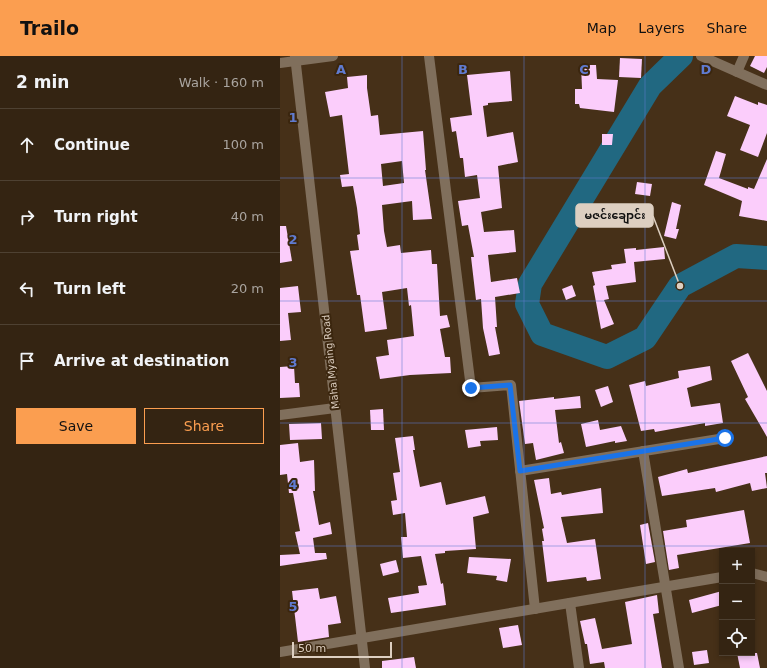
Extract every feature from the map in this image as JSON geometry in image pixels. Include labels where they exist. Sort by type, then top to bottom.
[{"type":"street","points":[[280,63],[296,59],[334,56]]},
{"type":"street","points":[[429,56],[471,388],[510,385],[535,608]]},
{"type":"street","points":[[701,56],[767,84]]},
{"type":"street","points":[[735,71],[744,56]]},
{"type":"street","name":"Maha Myaing Road","points":[[296,59],[365,668]]},
{"type":"street","points":[[280,415],[335,408]]},
{"type":"street","points":[[520,471],[725,438]]},
{"type":"street","points":[[644,451],[679,668]]},
{"type":"street","points":[[755,574],[767,577]]},
{"type":"street","points":[[280,652],[719,576]]},
{"type":"street","points":[[570,603],[579,668]]},
{"type":"building","points":[[755,56],[767,56],[767,67],[764,73],[750,66]]},
{"type":"building","points":[[620,58],[642,59],[641,78],[619,77]]},
{"type":"building","points":[[581,65],[596,65],[597,79],[618,80],[614,112],[580,108],[579,104],[575,104],[575,89],[582,89]]},
{"type":"building","points":[[510,71],[512,101],[488,103],[488,105],[483,106],[487,137],[513,132],[518,162],[498,166],[502,208],[481,212],[484,232],[514,230],[516,252],[488,255],[491,282],[517,278],[520,293],[495,297],[497,327],[495,327],[500,354],[489,356],[483,328],[481,299],[476,300],[471,257],[474,257],[468,225],[462,226],[458,201],[480,198],[477,175],[465,177],[463,158],[460,158],[456,131],[452,132],[450,118],[472,115],[467,75]]},
{"type":"building","points":[[367,75],[367,88],[371,116],[378,115],[380,135],[423,131],[425,170],[432,219],[413,220],[412,201],[382,205],[384,231],[387,247],[400,245],[401,253],[431,250],[432,264],[437,264],[440,316],[447,315],[450,327],[440,329],[445,357],[450,357],[451,373],[410,375],[380,379],[376,357],[389,355],[387,340],[414,336],[411,305],[409,306],[407,288],[382,292],[387,329],[365,332],[360,295],[357,295],[350,251],[359,250],[357,235],[360,234],[357,208],[353,186],[342,187],[340,175],[349,174],[342,115],[330,117],[325,92],[348,88],[347,77]],"holes":[[[402,161],[404,183],[383,186],[381,164]]]},
{"type":"building","points":[[735,96],[758,105],[758,102],[767,105],[767,133],[758,157],[740,150],[750,125],[727,116]]},
{"type":"building","points":[[602,134],[613,134],[612,145],[602,145]]},
{"type":"building","points":[[716,151],[726,154],[719,178],[748,189],[748,187],[754,189],[767,159],[767,221],[739,216],[742,201],[704,185]]},
{"type":"building","points":[[637,182],[652,184],[650,196],[635,194]]},
{"type":"building","points":[[672,202],[681,205],[676,229],[679,229],[676,239],[664,236]]},
{"type":"building","points":[[280,226],[286,226],[292,261],[280,263]]},
{"type":"building","points":[[664,247],[665,259],[634,262],[636,282],[606,286],[609,299],[604,300],[614,324],[601,329],[592,272],[612,269],[611,265],[626,263],[624,249],[636,248],[636,250]]},
{"type":"building","points":[[572,285],[576,296],[566,300],[562,289]]},
{"type":"building","points":[[298,286],[301,312],[288,313],[291,340],[280,341],[280,288]]},
{"type":"building","points":[[748,353],[767,391],[767,437],[745,399],[748,397],[731,361]]},
{"type":"building","points":[[294,366],[295,383],[299,383],[300,397],[280,398],[280,367]]},
{"type":"building","points":[[710,366],[712,380],[687,388],[691,407],[720,403],[723,423],[705,426],[705,423],[655,432],[654,429],[641,431],[629,385],[645,381],[646,386],[679,378],[678,371]]},
{"type":"building","points":[[608,386],[613,402],[601,407],[595,390]]},
{"type":"building","points":[[580,396],[581,408],[555,410],[559,443],[561,442],[564,453],[536,460],[533,443],[525,444],[519,401]]},
{"type":"building","points":[[383,409],[384,430],[371,430],[370,410]]},
{"type":"building","points":[[598,420],[600,430],[621,426],[627,441],[615,443],[615,441],[586,447],[581,424]]},
{"type":"building","points":[[321,423],[322,439],[290,440],[289,424]]},
{"type":"building","points":[[497,427],[498,440],[480,441],[481,446],[468,448],[465,430]]},
{"type":"building","points":[[413,436],[415,450],[413,450],[420,487],[441,482],[446,505],[485,496],[489,513],[473,517],[476,549],[445,551],[445,553],[435,554],[441,584],[443,583],[446,605],[391,613],[388,598],[419,593],[418,586],[427,585],[421,556],[403,558],[401,537],[407,537],[405,513],[393,515],[391,501],[397,500],[393,473],[400,472],[395,438]]},
{"type":"building","points":[[298,443],[300,462],[314,460],[315,491],[313,491],[319,525],[330,522],[332,534],[313,538],[315,553],[326,553],[327,559],[280,566],[280,555],[300,554],[295,532],[300,531],[293,493],[289,493],[287,474],[280,475],[280,445]]},
{"type":"building","points":[[767,456],[767,473],[765,473],[767,488],[752,491],[750,483],[716,492],[715,488],[662,496],[658,477],[687,469],[688,473]]},
{"type":"building","points":[[549,478],[551,494],[561,492],[562,495],[601,488],[603,513],[561,517],[567,543],[595,539],[601,579],[587,581],[586,577],[547,582],[542,541],[544,541],[542,529],[544,528],[534,480]]},
{"type":"building","points":[[744,510],[750,543],[677,555],[679,568],[669,570],[663,531],[687,527],[686,520]]},
{"type":"building","points":[[648,523],[655,562],[646,564],[640,525]]},
{"type":"building","points":[[469,557],[511,559],[507,582],[496,580],[497,576],[467,573]]},
{"type":"building","points":[[396,560],[399,572],[383,576],[380,564]]},
{"type":"building","points":[[318,588],[320,599],[336,596],[341,623],[328,625],[329,637],[298,642],[292,591]]},
{"type":"building","points":[[719,592],[719,606],[692,613],[689,600]]},
{"type":"building","points":[[657,595],[659,613],[653,614],[662,668],[605,668],[604,662],[590,664],[587,644],[585,644],[580,621],[595,618],[602,649],[632,644],[625,602]]},
{"type":"building","points":[[518,625],[522,645],[503,648],[499,628]]},
{"type":"building","points":[[707,650],[709,663],[694,665],[692,652]]},
{"type":"building","points":[[755,653],[757,653],[760,668],[740,668],[738,656],[755,656]]},
{"type":"building","points":[[414,657],[416,668],[382,668],[382,661]]},
{"type":"waterway","points":[[681,56],[650,86],[530,284],[527,304],[542,334],[607,357],[645,338],[680,286],[736,256],[767,258]]},
{"type":"place","name":"မဇင်းချောင်း","points":[[680,286]]},
{"type":"route","points":[[471,388],[510,385],[520,471],[725,438]]}]
